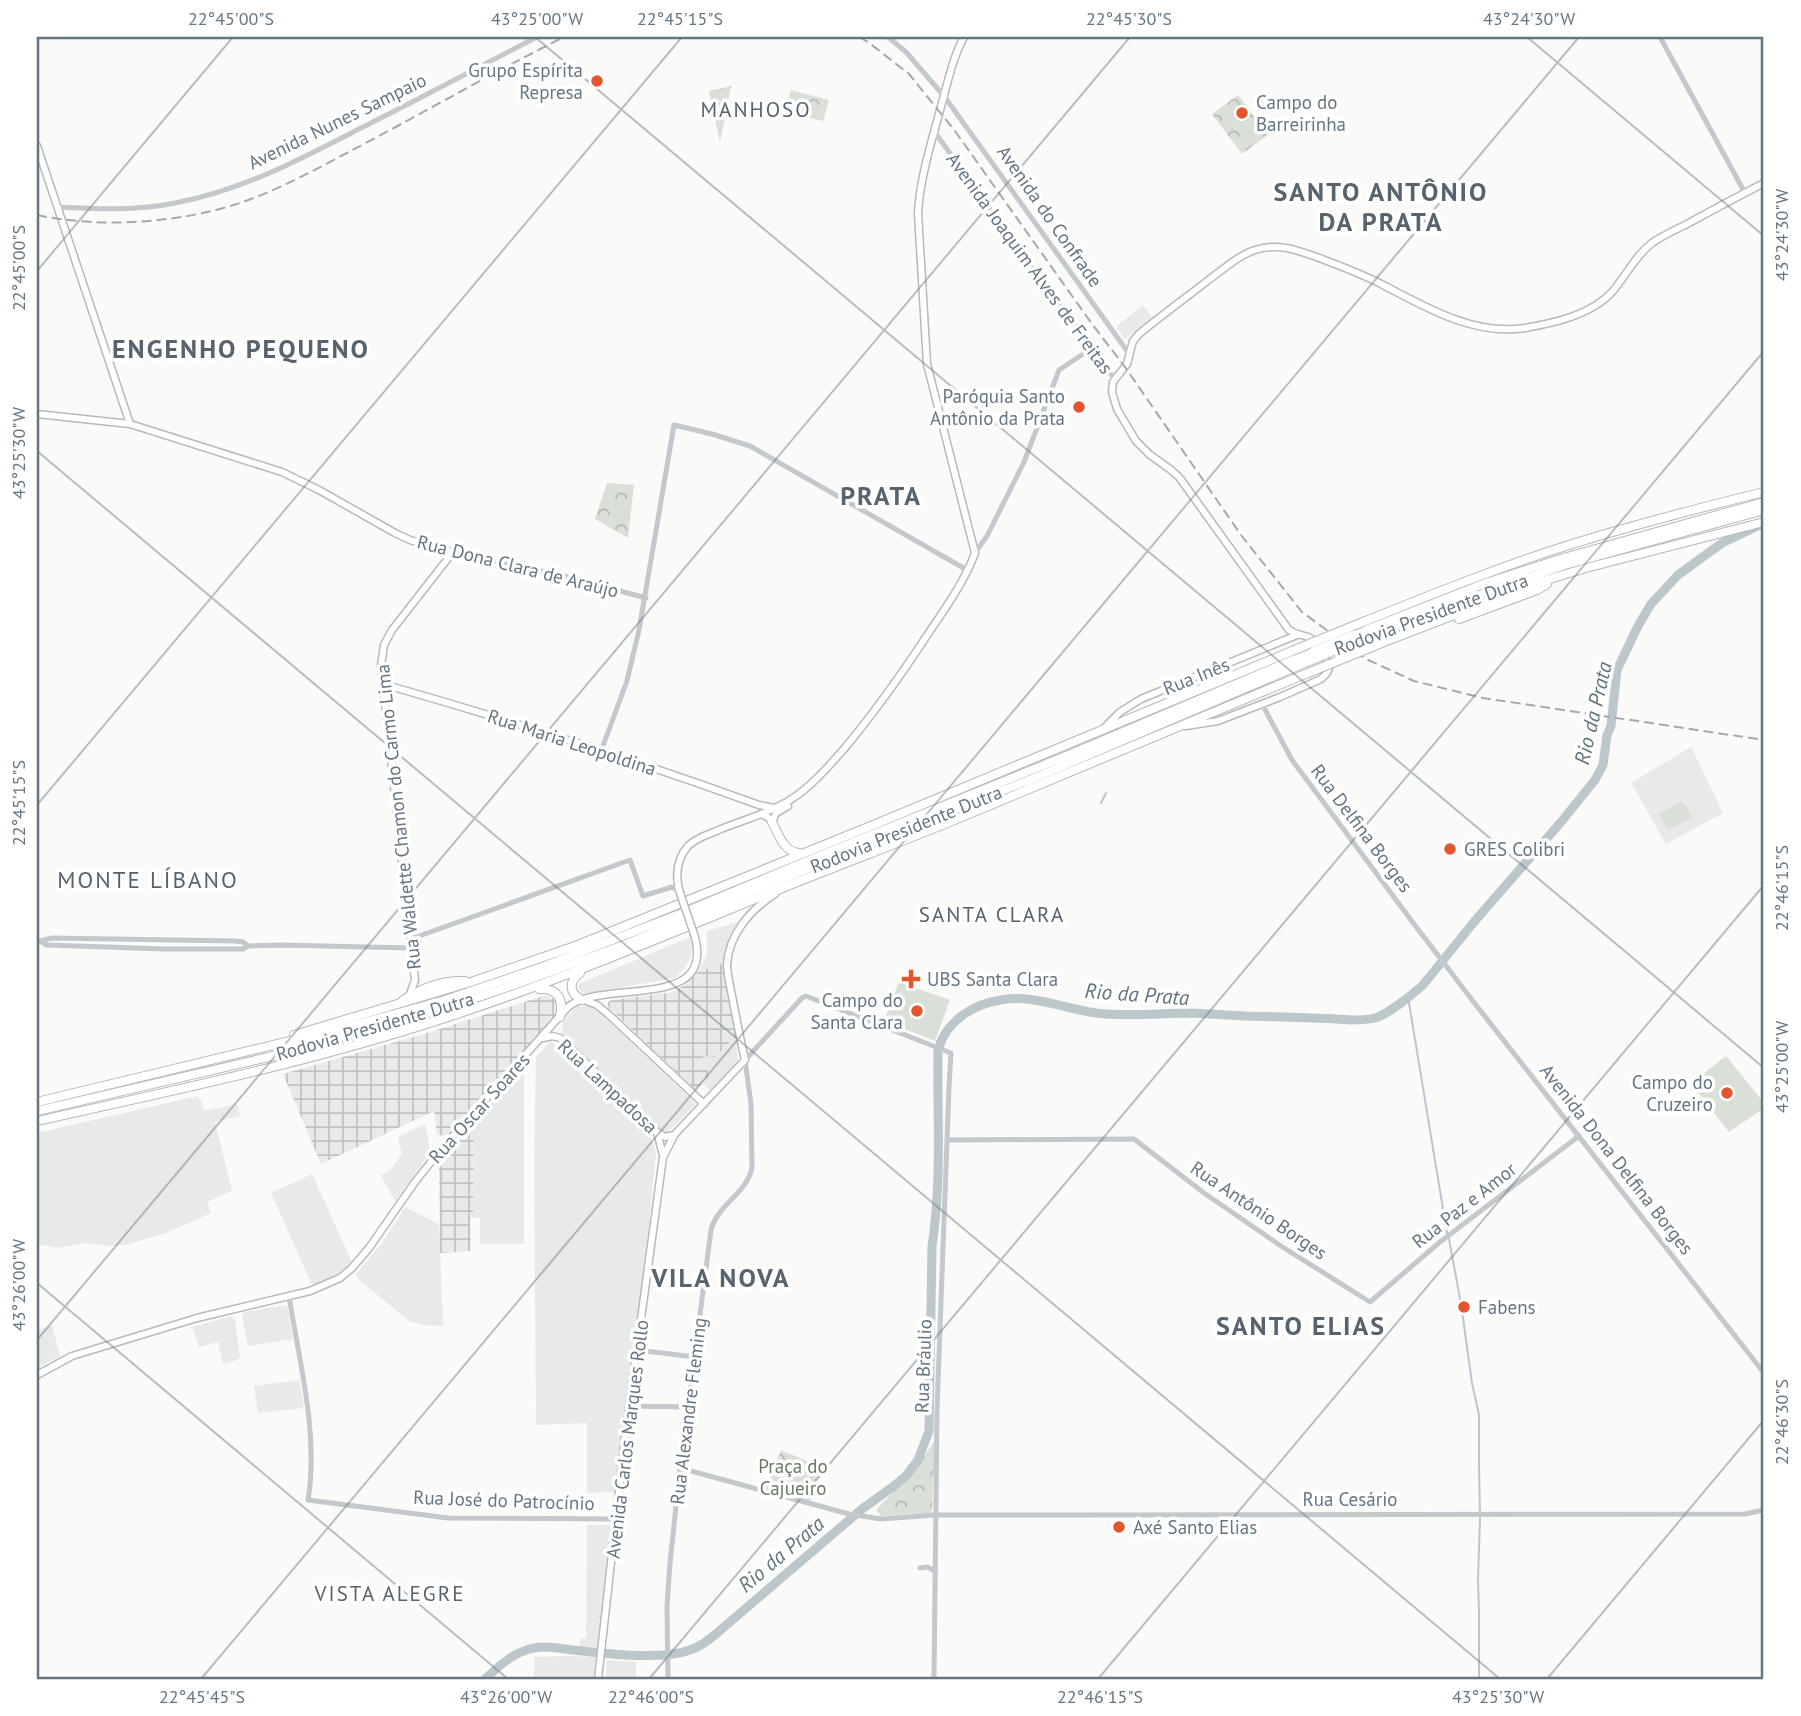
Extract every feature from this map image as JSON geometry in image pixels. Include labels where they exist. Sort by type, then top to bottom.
[{"type":"highway","points":[[238,1054],[471,982],[610,932],[1292,651],[1464,583],[1567,546],[1764,492]]},
{"type":"highway","name":"Rodovia Presidente Dutra","points":[[37,1111],[286,1053],[424,1014],[526,981],[624,945],[1031,779],[1486,583],[1539,565],[1764,502]]},
{"type":"highway","name":"Rodovia Presidente Dutra","points":[[1356,637],[1565,565],[1764,510]]},
{"type":"highway","points":[[37,1121],[226,1079],[332,1052],[529,990],[974,813],[1389,640],[1557,577],[1764,522]]},
{"type":"highway","name":"Rodovia Presidente Dutra","points":[[37,1102],[348,1027],[445,1000],[542,967],[685,912],[1317,654]]},
{"type":"highway","points":[[772,822],[787,848],[795,853],[802,853]]},
{"type":"highway","points":[[582,1000],[572,992],[571,983],[592,966]]},
{"type":"highway","points":[[394,1005],[422,988],[444,982],[471,982]]},
{"type":"highway","points":[[529,990],[548,989],[558,995],[561,1003],[560,1017]]},
{"type":"main road","points":[[964,37],[956,55],[934,131],[922,179],[918,213],[927,364],[975,553]]},
{"type":"main road","points":[[37,146],[130,424]]},
{"type":"main road","points":[[1114,378],[1126,365],[1133,341],[1147,327],[1231,263],[1251,251],[1272,247],[1297,250],[1385,286],[1456,320],[1502,329],[1523,328],[1556,322],[1585,311],[1605,299],[1636,258],[1658,239],[1764,183]]},
{"type":"main road","name":"Avenida Joaquim Alves de Freitas","points":[[1114,378],[1114,401],[1136,441],[1179,477],[1289,629],[1316,643],[1328,663],[1329,671],[1323,677],[1262,704]]},
{"type":"main road","name":"Rua Dona Clara de Araújo","points":[[37,414],[130,424],[294,477],[395,533],[453,552]]},
{"type":"main road","name":"Rua Waldette Chamon do Carmo Lima","points":[[422,988],[415,980],[411,948],[381,660],[386,640],[453,552]]},
{"type":"main road","name":"Rua Oscar Soares","points":[[772,822],[776,813],[798,799],[884,699],[939,618],[975,553]]},
{"type":"main road","points":[[1287,638],[1289,629]]},
{"type":"main road","name":"Rua Inês","points":[[1102,730],[1120,712],[1141,699],[1297,635]]},
{"type":"main road","name":"Rua Maria Leopoldina","points":[[383,684],[774,808]]},
{"type":"main road","points":[[1176,728],[1218,721],[1262,704]]},
{"type":"main road","name":"Rua Oscar Soares","points":[[37,1375],[72,1356],[134,1336],[213,1313],[324,1287],[340,1278],[369,1248],[436,1155],[573,1004],[582,1000],[666,987],[681,982],[692,971],[698,957],[698,949],[680,894],[676,871],[678,863],[692,842],[789,801],[812,783]]},
{"type":"main road","points":[[759,805],[761,814],[772,822]]},
{"type":"main road","name":"Rua Alexandre Fleming","points":[[745,1060],[727,972],[728,956],[737,934],[750,915],[764,901],[785,887]]},
{"type":"main road","name":"Rua Waldette Chamon do Carmo Lima","points":[[410,995],[415,980]]},
{"type":"main road","points":[[582,1000],[597,1005],[608,1014],[704,1104]]},
{"type":"main road","points":[[560,1017],[560,1038]]},
{"type":"main road","name":"Rua Lampadosa","points":[[540,1040],[550,1036],[560,1038],[657,1132],[665,1137],[676,1134]]},
{"type":"main road","name":"Avenida Carlos Marques Rollo","points":[[663,1157],[676,1134],[745,1060]]},
{"type":"main road","name":"Avenida Carlos Marques Rollo","points":[[598,1679],[629,1406],[663,1157],[657,1132]]},
{"type":"street","name":"Avenida Nunes Sampaio","points":[[58,207],[124,209],[162,205],[204,197],[234,187],[286,166],[537,37]]},
{"type":"street","points":[[888,37],[906,52],[944,96]]},
{"type":"street","points":[[1660,37],[1745,193]]},
{"type":"street","name":"Avenida do Confrade","points":[[944,96],[1130,355]]},
{"type":"street","name":"Avenida Joaquim Alves de Freitas","points":[[934,131],[1114,378]]},
{"type":"street","points":[[975,553],[988,536],[1024,462],[1059,370],[1092,348]]},
{"type":"street","points":[[601,751],[627,681],[646,598],[674,425],[712,433],[750,446],[967,570]]},
{"type":"street","name":"Rua Dona Clara de Araújo","points":[[453,552],[569,577],[646,598]]},
{"type":"street","name":"Rua Delfina Borges","points":[[1262,704],[1292,760],[1446,964]]},
{"type":"street","points":[[411,939],[630,860],[643,896],[671,887],[680,894]]},
{"type":"street","points":[[39,941],[52,938],[236,941],[248,946],[411,948]]},
{"type":"street","name":"Avenida Dona Delfina Borges","points":[[1446,964],[1764,1373]]},
{"type":"street","name":"Rua Bráulio","points":[[745,1060],[804,997],[811,997],[951,1053],[941,1283],[934,1679]]},
{"type":"street","name":"Rua Alexandre Fleming","points":[[668,1679],[669,1576],[680,1468],[712,1225],[752,1171],[751,1104],[745,1060]]},
{"type":"street","name":"Rua Paz e Amor","points":[[1370,1302],[1444,1239],[1579,1136]]},
{"type":"street","name":"Rua Antônio Borges","points":[[948,1140],[1134,1139],[1203,1193],[1370,1302]]},
{"type":"street","name":"Rua José do Patrocínio","points":[[289,1296],[308,1412],[312,1468],[308,1500],[448,1518],[617,1519]]},
{"type":"street","points":[[637,1350],[695,1357]]},
{"type":"street","points":[[629,1406],[688,1407]]},
{"type":"street","name":"Rua Cesário","points":[[680,1468],[849,1514],[881,1519],[935,1515],[1745,1514],[1764,1510]]},
{"type":"street","points":[[920,1568],[927,1567],[935,1571]]},
{"type":"shaded area","points":[[1143,305],[1152,318],[1125,339],[1117,326]]},
{"type":"shaded area","points":[[1691,747],[1723,813],[1666,844],[1631,783]]},
{"type":"shaded area","points":[[738,922],[725,950],[722,964],[699,971],[707,954],[707,931]]},
{"type":"shaded area","points":[[690,937],[691,957],[675,978],[585,994],[579,990],[578,985],[581,983]]},
{"type":"shaded area","points":[[722,964],[736,1036],[715,1057],[704,1056],[699,1062],[711,1074],[696,1090],[609,1008],[607,1003],[611,1000],[673,992],[699,971]]},
{"type":"shaded area","points":[[546,995],[554,999],[558,1006],[557,1015],[449,1133],[443,1136],[437,1134],[434,1111],[321,1164],[283,1074],[424,1034]]},
{"type":"shaded area","points":[[580,1006],[589,1006],[599,1012],[696,1104],[671,1129],[666,1132],[658,1129],[566,1041],[562,1029],[563,1021]]},
{"type":"shaded area","points":[[736,1036],[738,1061],[710,1090],[702,1083],[711,1073],[699,1062],[704,1056],[715,1057]]},
{"type":"shaded area","points":[[551,1041],[649,1134],[656,1155],[642,1290],[622,1422],[615,1492],[587,1493],[587,1423],[536,1425],[536,1057]]},
{"type":"shaded area","points":[[521,1070],[524,1073],[524,1244],[480,1244],[480,1218],[473,1218],[474,1122]]},
{"type":"shaded area","points":[[198,1096],[204,1111],[237,1104],[240,1116],[215,1122],[232,1191],[207,1202],[211,1213],[166,1233],[129,1244],[113,1246],[85,1243],[57,1248],[37,1244],[37,1133]]},
{"type":"shaded area","points":[[474,1122],[471,1251],[440,1253],[439,1164],[446,1162],[445,1153]]},
{"type":"shaded area","points":[[425,1124],[430,1153],[395,1201],[381,1176],[392,1168],[402,1154],[398,1137]]},
{"type":"shaded area","points":[[312,1174],[352,1262],[335,1276],[312,1285],[271,1193]]},
{"type":"shaded area","points":[[405,1207],[439,1224],[443,1326],[409,1321],[357,1278],[356,1274],[382,1243]]},
{"type":"shaded area","points":[[287,1305],[293,1339],[248,1346],[242,1317],[244,1312]]},
{"type":"shaded area","points":[[231,1316],[235,1319],[240,1357],[223,1364],[218,1342],[199,1347],[192,1327]]},
{"type":"shaded area","points":[[52,1325],[60,1356],[37,1368],[37,1330]]},
{"type":"shaded area","points":[[299,1380],[304,1408],[258,1413],[254,1386]]},
{"type":"shaded area","points":[[587,1525],[611,1525],[598,1648],[580,1647],[580,1639],[586,1638]]},
{"type":"shaded area","points":[[534,1657],[596,1657],[593,1678],[534,1679]]},
{"type":"shaded area","points":[[607,1660],[636,1662],[636,1679],[606,1679]]},
{"type":"green space","points":[[731,86],[720,142],[709,91]]},
{"type":"green space","points":[[791,90],[829,100],[823,121],[786,112]]},
{"type":"green space","points":[[1238,95],[1268,135],[1242,154],[1212,114]]},
{"type":"green space","points":[[607,483],[634,485],[628,538],[595,519]]},
{"type":"green space","points":[[1682,801],[1692,817],[1668,830],[1659,814]]},
{"type":"green space","name":"Campo do Santa Clara","points":[[899,982],[950,1000],[935,1041],[884,1021]]},
{"type":"green space","name":"Campo do Cruzeiro","points":[[1726,1056],[1764,1103],[1764,1108],[1729,1132],[1691,1083]]},
{"type":"green space","points":[[935,1440],[932,1513],[881,1516],[876,1510],[917,1467]]},
{"type":"green space","name":"Praça do Cajueiro","points":[[781,1450],[821,1467],[810,1502],[765,1490]]},
{"type":"green space","points":[[785,1466],[813,1477],[807,1494],[779,1484]]},
{"type":"waterway","name":"Rio da Prata","points":[[485,1679],[513,1656],[536,1648],[648,1656],[678,1653],[697,1647],[714,1636],[862,1509],[906,1476],[918,1460],[929,1431],[932,1246],[938,1173],[938,1050],[954,1022],[980,1005],[1013,999],[1037,1000],[1084,1011],[1120,1015],[1192,1013],[1366,1020],[1386,1013],[1423,985],[1595,780],[1603,765],[1607,735],[1611,726],[1617,670],[1651,604],[1678,575],[1722,543],[1758,526]]},
{"type":"waterway","points":[[1101,803],[1106,793]]},
{"type":"waterway","points":[[1408,997],[1447,1233]]},
{"type":"waterway","points":[[1449,1239],[1479,1415],[1479,1679]]},
{"type":"railway","points":[[37,215],[81,221],[149,221],[194,215],[235,204],[309,173],[564,37]]},
{"type":"railway","points":[[859,37],[909,74],[955,131],[1125,367],[1241,535],[1302,612],[1366,659],[1414,681],[1483,698],[1764,740]]},
{"type":"place","name":"Grupo Espírita Represa","points":[[597,81]]},
{"type":"place","name":"Campo do Barreirinha","points":[[1242,113]]},
{"type":"place","name":"Paróquia Santo Antônio da Prata","points":[[1079,407]]},
{"type":"place","name":"GRES Colibri","points":[[1450,849]]},
{"type":"place","name":"UBS Santa Clara","points":[[911,979]]},
{"type":"place","name":"Campo do Santa Clara","points":[[917,1011]]},
{"type":"place","name":"Campo do Cruzeiro","points":[[1727,1093]]},
{"type":"place","name":"Fabens","points":[[1464,1307]]},
{"type":"place","name":"Axé Santo Elias","points":[[1119,1527]]},
{"type":"district","name":"MANHOSO","points":[[756,109]]},
{"type":"district","name":"SANTO ANTÔNIO DA PRATA","points":[[1381,206]]},
{"type":"district","name":"ENGENHO PEQUENO","points":[[241,348]]},
{"type":"district","name":"PRATA","points":[[881,495]]},
{"type":"district","name":"MONTE LÍBANO","points":[[148,879]]},
{"type":"district","name":"SANTA CLARA","points":[[992,914]]},
{"type":"district","name":"VILA NOVA","points":[[721,1277]]},
{"type":"district","name":"SANTO ELIAS","points":[[1301,1325]]},
{"type":"district","name":"VISTA ALEGRE","points":[[390,1593]]}]
